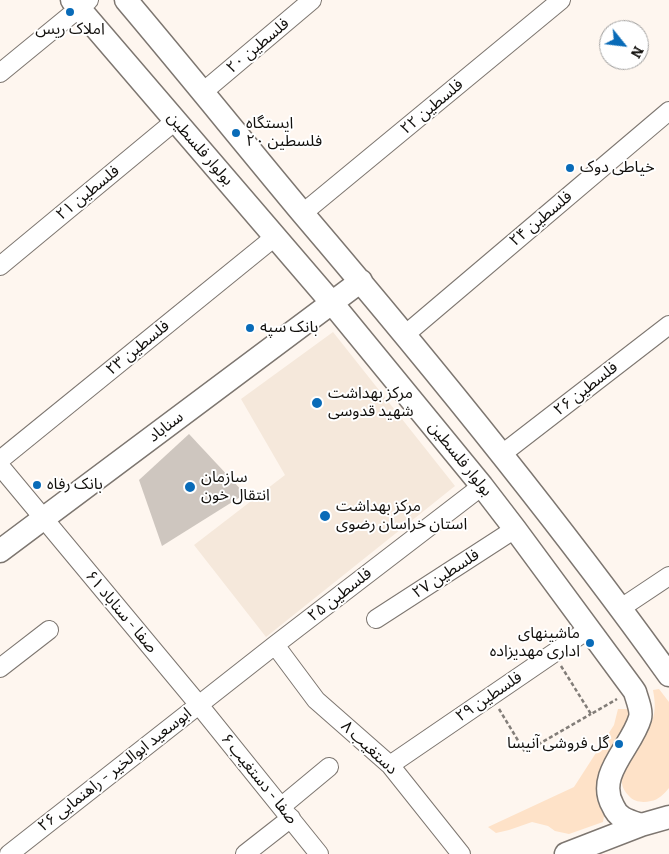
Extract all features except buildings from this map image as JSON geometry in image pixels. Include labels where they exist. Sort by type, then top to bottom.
[{"type":"main road","points":[[126,0],[361,281],[502,454],[621,608],[669,676]]},
{"type":"main road","name":"بولوار فلسطین","points":[[80,3],[175,121],[276,236],[482,486],[633,689],[641,716],[628,745],[612,769],[608,784],[608,794],[613,807],[623,818],[641,825]]},
{"type":"main road","name":"سناباد","points":[[0,551],[361,281]]},
{"type":"main road","points":[[566,854],[641,825],[669,817]]},
{"type":"street","name":"فلسطین ۲۰","points":[[203,92],[312,0]]},
{"type":"street","name":"فلسطین ۲۲","points":[[303,213],[560,0]]},
{"type":"street","points":[[0,73],[80,3]]},
{"type":"street","name":"فلسطین ۲۴","points":[[413,328],[669,111]]},
{"type":"street","name":"فلسطین ۲۱","points":[[0,266],[175,121]]},
{"type":"street","name":"فلسطین ۲۳","points":[[0,460],[276,236]]},
{"type":"street","name":"فلسطین ۲۶","points":[[502,454],[669,325]]},
{"type":"street","name":"صفا - سناباد ۶۱","points":[[0,466],[198,705]]},
{"type":"street","name":"فلسطین ۲۵","points":[[198,705],[482,486]]},
{"type":"street","name":"فلسطین ۲۷","points":[[376,619],[515,529]]},
{"type":"street","points":[[621,608],[669,576]]},
{"type":"street","name":"فلسطین ۲۹","points":[[390,765],[589,629]]},
{"type":"street","points":[[0,668],[49,630]]},
{"type":"street","name":"دستغیب ۸","points":[[275,645],[316,700],[390,765],[461,854]]},
{"type":"street","name":"صفا - دستغیب ۶","points":[[198,705],[319,854]]},
{"type":"street","name":"ابوسعید ابوالخیر - راهنمایی ۲۶","points":[[9,854],[198,705]]},
{"type":"street","points":[[246,854],[329,767]]},
{"type":"path","points":[[553,654],[591,714]]},
{"type":"path","points":[[491,696],[525,752],[633,689]]},
{"type":"shaded area","name":"مرکز بهداشت استان خراسان رضوی","points":[[333,332],[455,486],[266,637],[194,545],[285,475],[241,399]]},
{"type":"shaded area","points":[[659,689],[669,702],[669,788],[656,799],[648,802],[639,802],[633,800],[624,790],[622,784],[623,772],[652,721],[655,706],[653,690]]},
{"type":"shaded area","points":[[618,709],[631,709],[630,720],[599,781],[597,800],[604,816],[603,822],[569,834],[532,822],[496,833],[488,827],[574,787],[614,725]]},
{"type":"place","name":"املاک ریس","points":[[70,12]]},
{"type":"place","name":"ایستگاه فلسطین ٢۰","points":[[236,133]]},
{"type":"place","name":"خیاطی دوک","points":[[570,168]]},
{"type":"place","name":"بانک سپه","points":[[250,328]]},
{"type":"place","name":"مرکز بهداشت شهید قدوسی","points":[[317,403]]},
{"type":"place","name":"بانک رفاه","points":[[37,485]]},
{"type":"place","name":"سازمان انتقال خون","points":[[190,487]]},
{"type":"place","name":"مرکز بهداشت استان خراسان رضوی","points":[[325,516]]},
{"type":"place","name":"ماشینهای اداری مهدیزاده","points":[[590,643]]},
{"type":"place","name":"گل فروشی آنیسا","points":[[619,744]]}]
